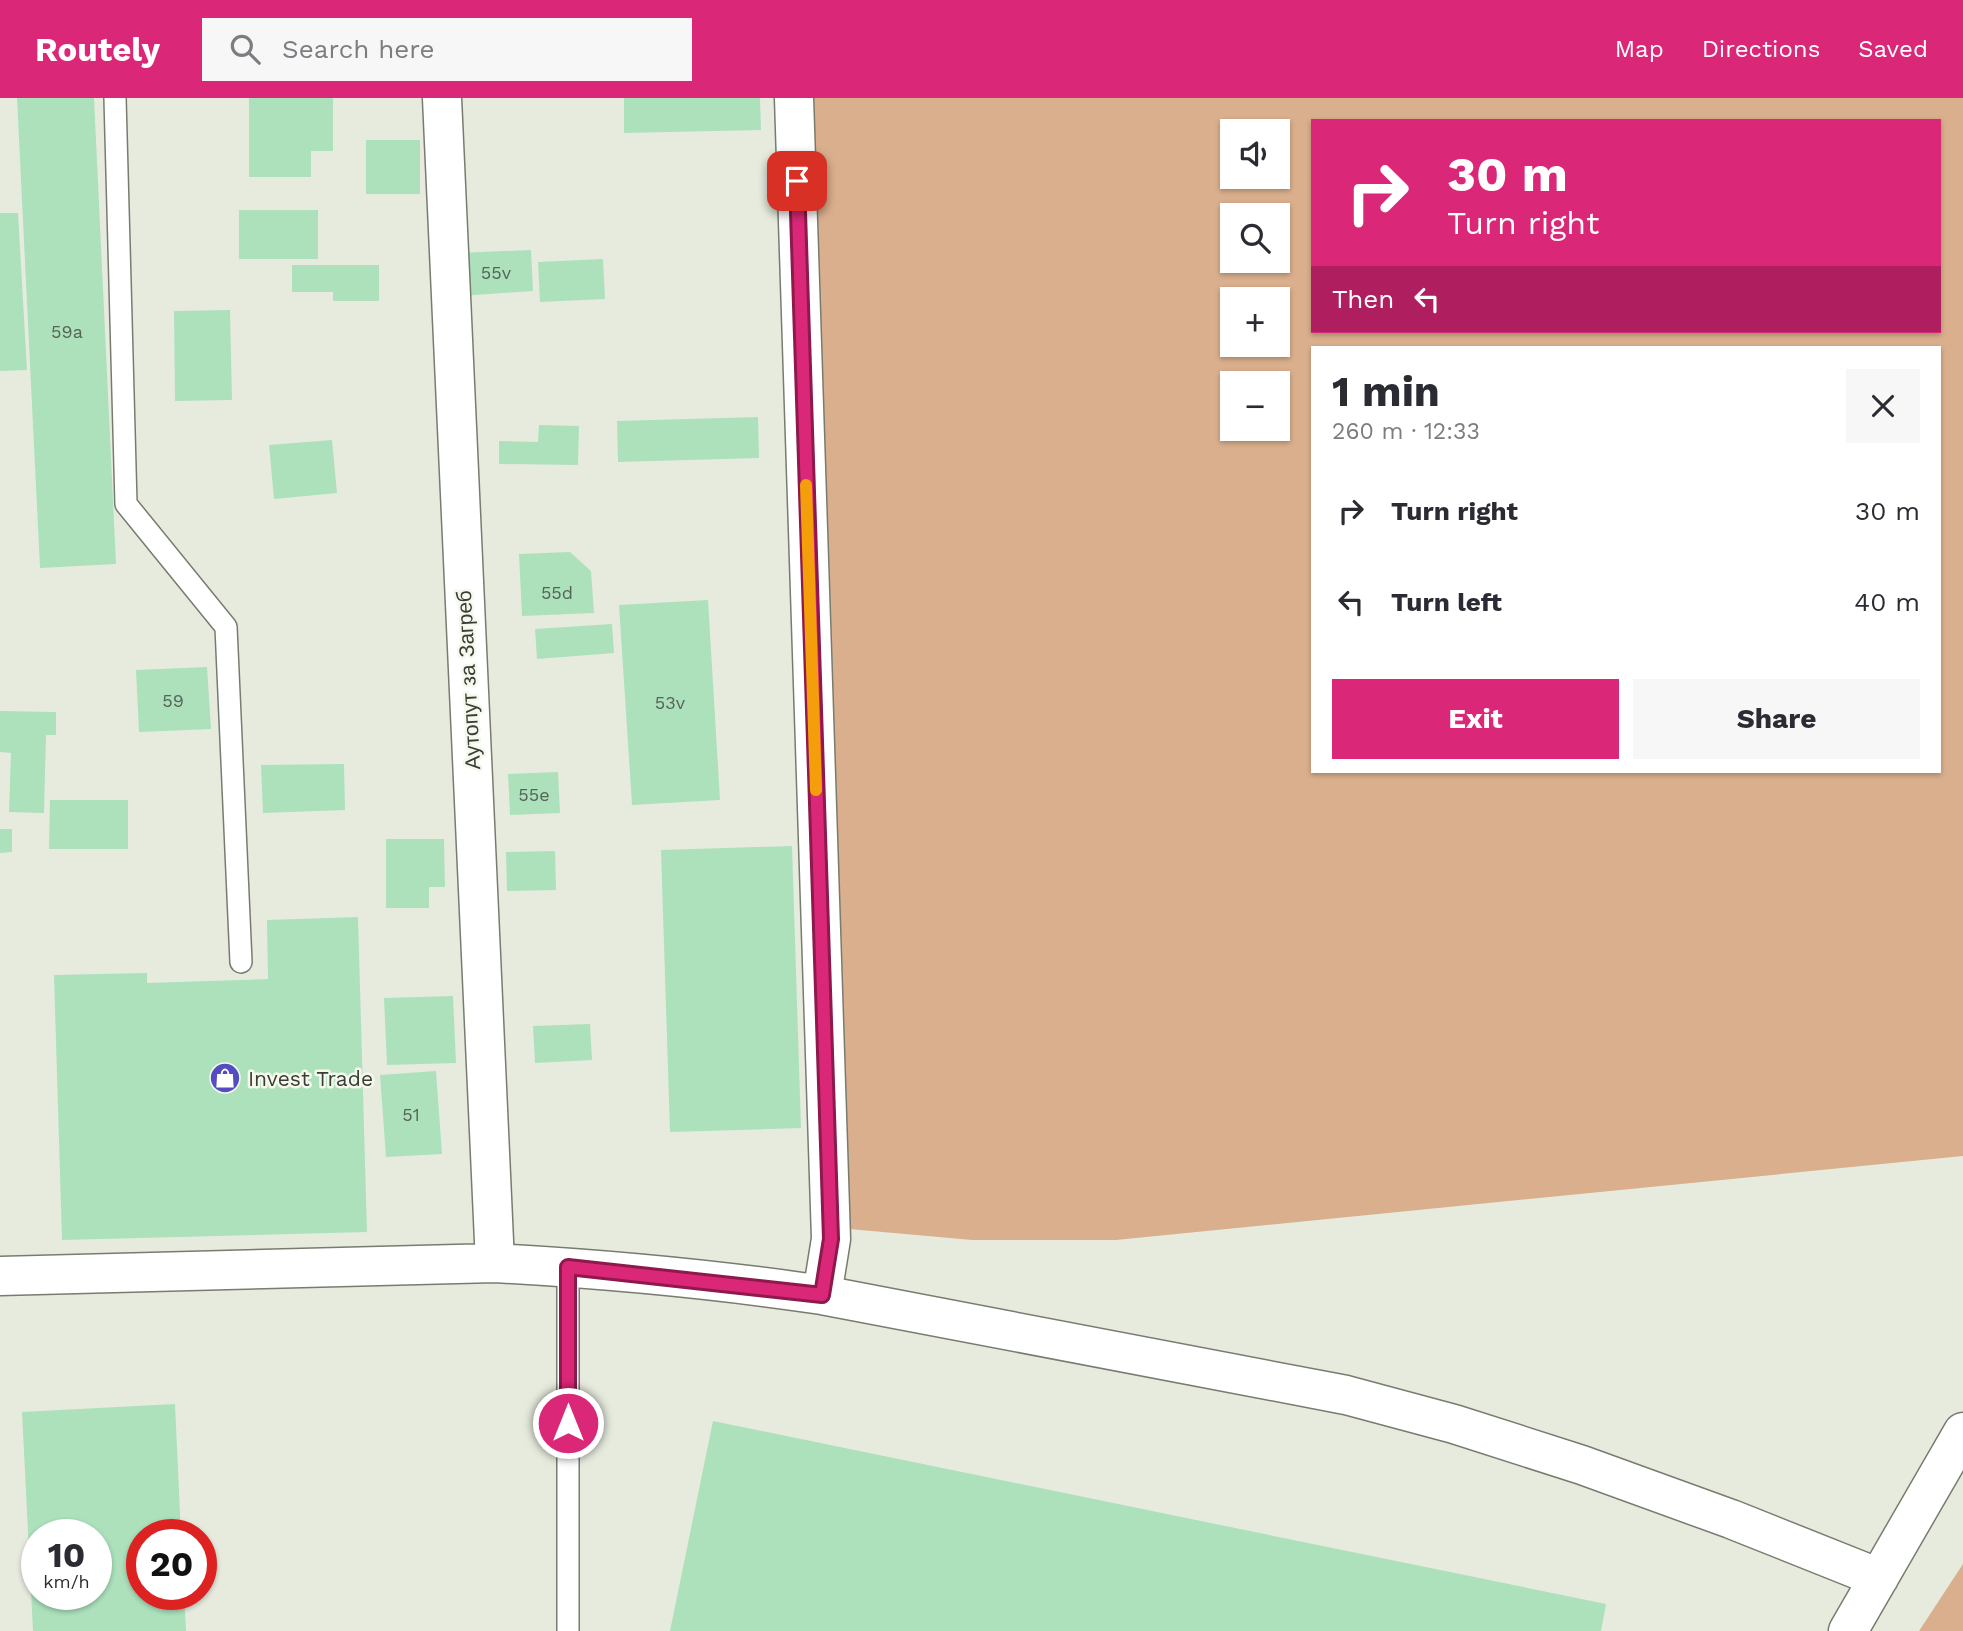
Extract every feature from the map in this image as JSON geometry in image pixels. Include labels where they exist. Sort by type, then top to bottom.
[{"type":"street","name":"Аутопут за Загреб","points":[[442,98],[495,1263]]},
{"type":"street","points":[[794,98],[831,1239],[822,1295]]},
{"type":"street","points":[[0,1276],[495,1263],[568,1267],[822,1295],[1346,1395],[1454,1424],[1582,1465],[1731,1519],[1879,1578]]},
{"type":"street","points":[[1848,1631],[1963,1432]]},
{"type":"lane","points":[[115,98],[126,504],[226,627],[240,962]]},
{"type":"lane","points":[[568,1267],[568,1631]]},
{"type":"shaded area","points":[[796,98],[1963,98],[1963,1156],[1116,1240],[972,1240],[849,1229]]},
{"type":"shaded area","points":[[1963,1564],[1963,1631],[1919,1631]]},
{"type":"building","points":[[17,98],[94,98],[116,564],[40,568]]},
{"type":"building","points":[[249,98],[333,98],[333,151],[311,151],[311,177],[249,177]]},
{"type":"building","points":[[624,98],[760,98],[761,130],[624,133]]},
{"type":"building","points":[[366,140],[420,140],[420,194],[366,194]]},
{"type":"building","points":[[239,210],[318,210],[318,259],[239,259]]},
{"type":"building","points":[[0,213],[18,213],[27,370],[0,371]]},
{"type":"building","points":[[531,250],[533,291],[460,296],[458,253]]},
{"type":"building","points":[[603,259],[605,299],[540,302],[538,262]]},
{"type":"building","points":[[292,265],[379,265],[379,301],[333,301],[333,292],[292,292]]},
{"type":"building","points":[[230,310],[232,400],[175,401],[174,311]]},
{"type":"building","points":[[758,417],[759,458],[618,462],[617,421]]},
{"type":"building","points":[[539,425],[579,426],[578,465],[499,464],[499,441],[538,442]]},
{"type":"building","points":[[332,440],[337,493],[274,499],[269,445]]},
{"type":"building","points":[[570,552],[591,571],[594,613],[522,616],[519,554]]},
{"type":"building","points":[[708,600],[720,800],[632,805],[619,605]]},
{"type":"building","points":[[612,624],[614,653],[537,659],[535,629]]},
{"type":"building","points":[[207,667],[211,729],[139,732],[136,670]]},
{"type":"building","points":[[0,711],[56,712],[56,735],[46,735],[44,813],[9,812],[11,753],[0,752]]},
{"type":"building","points":[[344,764],[345,810],[263,813],[261,765]]},
{"type":"building","points":[[558,772],[560,813],[510,815],[508,774]]},
{"type":"building","points":[[50,800],[128,800],[128,849],[49,849]]},
{"type":"building","points":[[0,829],[12,829],[12,852],[0,853]]},
{"type":"building","points":[[386,839],[444,839],[445,887],[429,887],[429,908],[386,908]]},
{"type":"building","points":[[792,846],[801,1128],[670,1132],[661,850]]},
{"type":"building","points":[[555,851],[556,890],[507,891],[506,852]]},
{"type":"building","points":[[358,917],[367,1232],[62,1240],[54,975],[147,973],[147,983],[268,979],[267,920]]},
{"type":"building","points":[[453,996],[456,1063],[387,1065],[384,998]]},
{"type":"building","points":[[590,1024],[592,1060],[535,1063],[533,1026]]},
{"type":"building","points":[[436,1071],[442,1154],[386,1157],[380,1075]]},
{"type":"building","points":[[175,1404],[180,1519],[126,1519],[126,1610],[185,1610],[186,1631],[33,1631],[32,1610],[112,1610],[112,1519],[27,1519],[22,1412]]},
{"type":"building","points":[[713,1421],[1606,1604],[1601,1631],[670,1631]]},
{"type":"slow traffic","points":[[806,485],[816,790]]},
{"type":"place","name":"Invest Trade","points":[[225,1078]]},
{"type":"route","points":[[568,1423],[568,1267],[822,1295],[831,1239],[797,181]]}]
